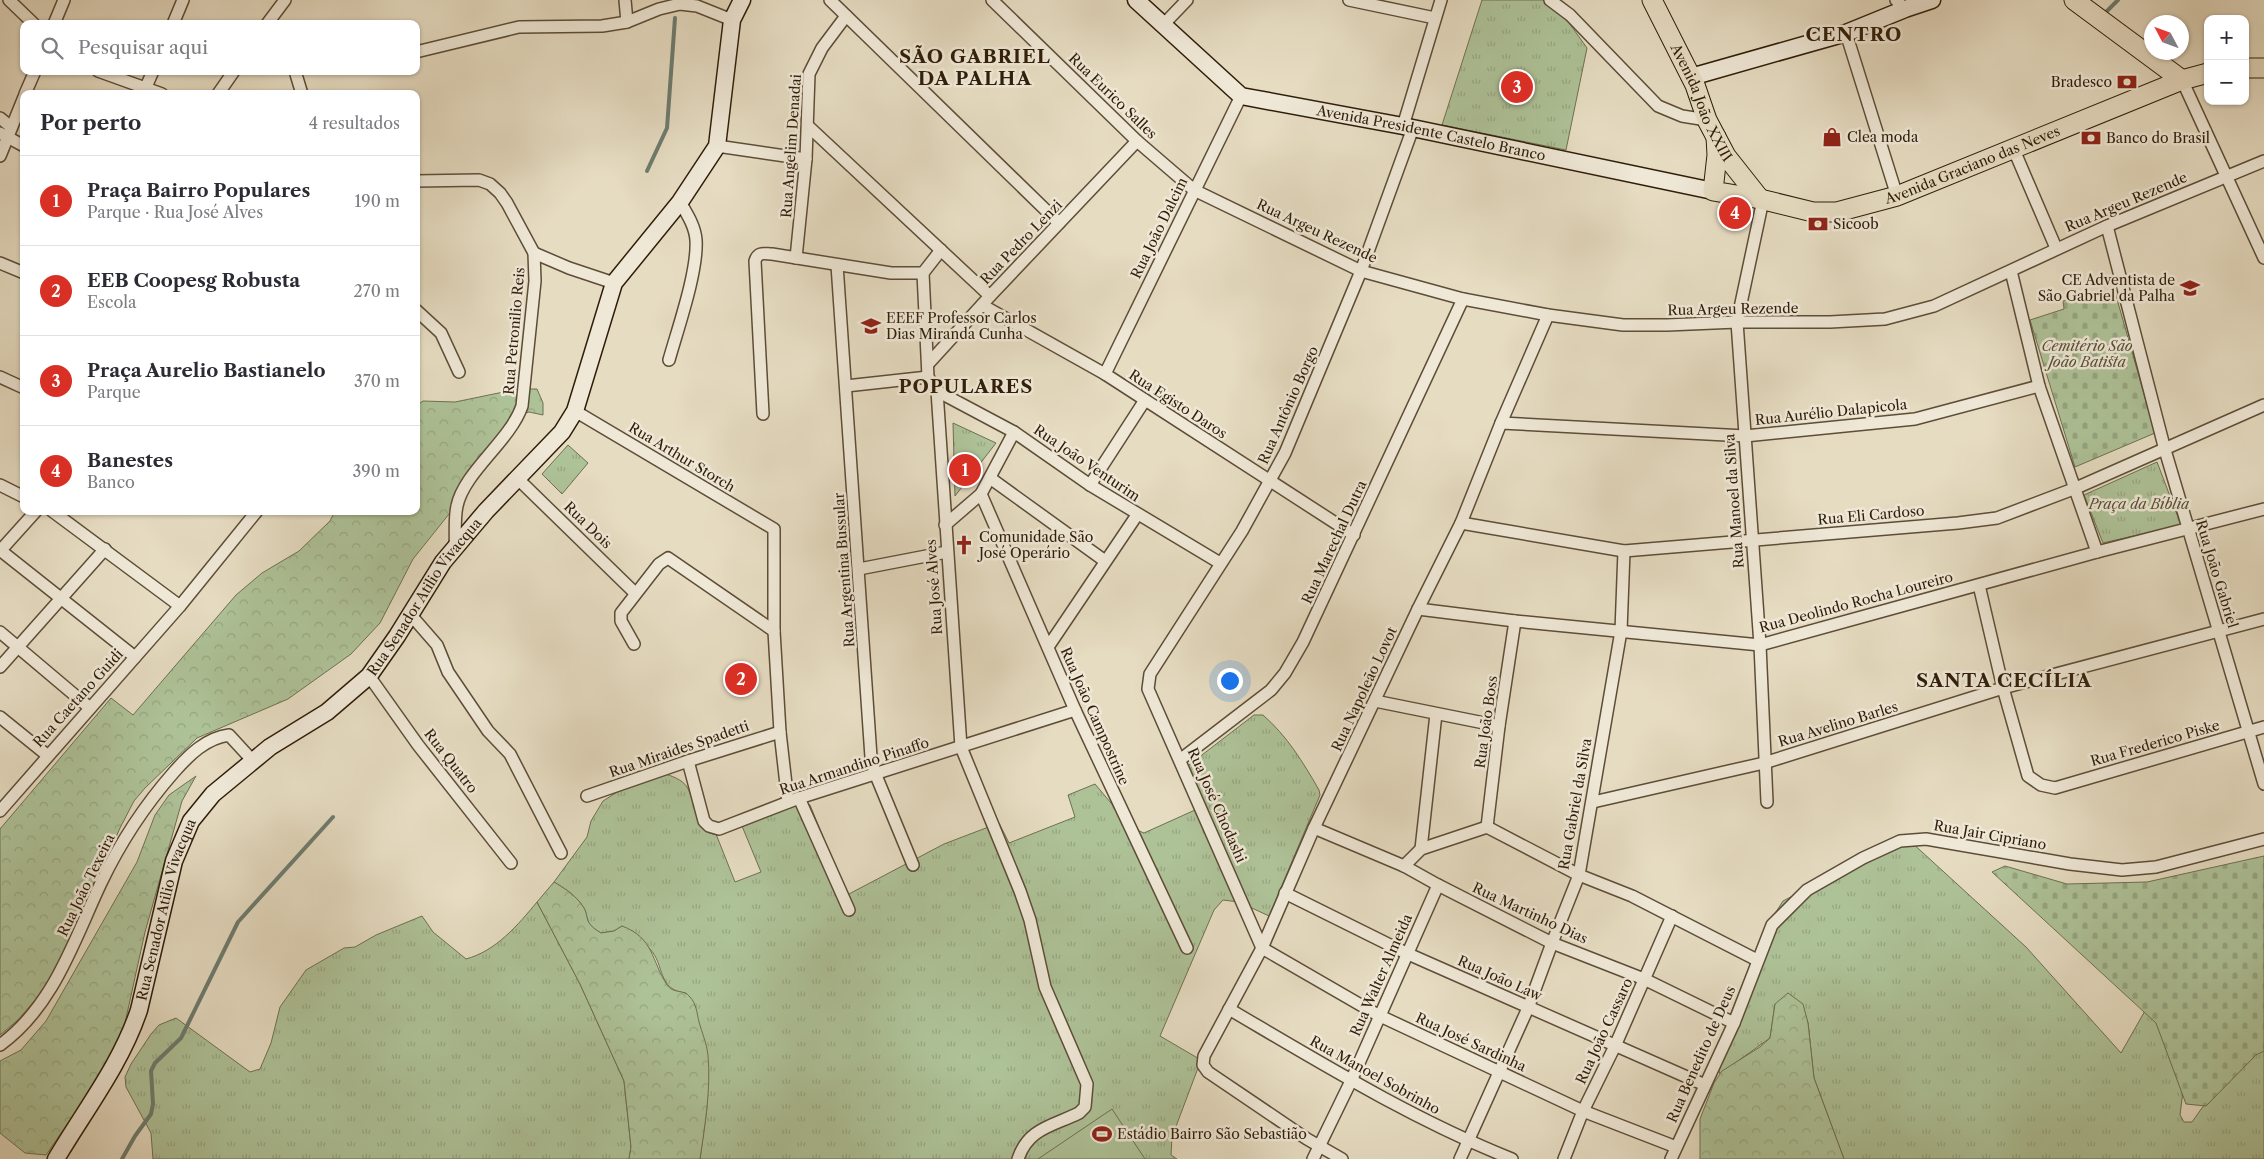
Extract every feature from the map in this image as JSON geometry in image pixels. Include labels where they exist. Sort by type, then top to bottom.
[{"type":"main road","name":"Avenida João XXIII","points":[[1652,0],[1691,78],[1716,137],[1734,169],[1761,200]]},
{"type":"main road","points":[[2080,2],[2182,80]]},
{"type":"main road","points":[[2249,68],[2264,68]]},
{"type":"main road","name":"Avenida Graciano das Neves","points":[[1761,200],[1813,212],[1837,212],[1897,196],[2014,150],[2182,80],[2204,74]]},
{"type":"main road","points":[[1713,191],[1717,155],[1716,137]]},
{"type":"main road","name":"Avenida Presidente Castelo Branco","points":[[1713,191],[1761,200]]},
{"type":"street","points":[[9,0],[30,20]]},
{"type":"street","points":[[56,20],[64,0]]},
{"type":"street","points":[[175,20],[183,0]]},
{"type":"street","points":[[270,20],[284,0]]},
{"type":"street","points":[[624,0],[627,22]]},
{"type":"street","name":"Rua Senador Atilio Vivacqua","points":[[56,1159],[114,1066],[136,1017],[174,861],[191,822],[208,799],[270,747],[327,712],[369,676],[435,574],[455,548],[486,511],[519,480],[562,432],[575,411],[614,283],[680,202],[716,146],[732,20],[742,0]]},
{"type":"street","points":[[830,0],[1059,223]]},
{"type":"street","name":"Rua Eurico Salles","points":[[992,0],[1137,141],[1194,190]]},
{"type":"street","points":[[1136,0],[1241,96]]},
{"type":"street","points":[[1163,25],[1187,0]]},
{"type":"street","points":[[1349,0],[1435,18]]},
{"type":"street","name":"Rua Antônio Borgo","points":[[1150,674],[1242,531],[1285,453],[1361,271],[1408,127],[1441,0]]},
{"type":"street","points":[[1550,0],[1570,15],[1658,106],[1682,116],[1708,120]]},
{"type":"street","points":[[1691,78],[1846,32],[1900,4],[1932,0]]},
{"type":"street","points":[[420,51],[519,27],[602,26],[627,22],[659,9],[680,4],[697,6],[732,20]]},
{"type":"street","points":[[276,11],[279,20]]},
{"type":"street","name":"Rua Angelim Denadai","points":[[796,258],[806,159],[809,74],[822,48],[846,16]]},
{"type":"street","points":[[1846,32],[1897,196]]},
{"type":"street","points":[[27,90],[33,75]]},
{"type":"street","points":[[109,75],[151,90]]},
{"type":"street","points":[[146,88],[151,75]]},
{"type":"street","points":[[221,90],[231,75]]},
{"type":"street","points":[[296,75],[301,90]]},
{"type":"street","points":[[2182,80],[2264,258]]},
{"type":"street","name":"Avenida Presidente Castelo Branco","points":[[1241,96],[1408,127],[1713,191]]},
{"type":"street","name":"Rua João Dalcim","points":[[1105,374],[1241,96]]},
{"type":"street","points":[[0,156],[3,136],[11,127],[20,106]]},
{"type":"street","points":[[0,118],[11,127]]},
{"type":"street","points":[[808,126],[990,296]]},
{"type":"street","points":[[3,136],[20,144]]},
{"type":"street","name":"Rua Pedro Lenzi","points":[[928,364],[1137,141]]},
{"type":"street","points":[[716,146],[806,159]]},
{"type":"street","points":[[2014,150],[2056,248]]},
{"type":"street","name":"Rua Argeu Rezende","points":[[1194,190],[1361,271],[1463,299],[1548,315],[1623,325],[1667,326],[1737,322],[1830,322],[1885,319],[1934,306],[2056,248],[2264,161]]},
{"type":"street","name":"Rua Petronilio Reis","points":[[420,181],[479,180],[490,184],[507,203],[534,253],[535,281],[522,406],[516,422],[472,477],[457,505],[455,548]]},
{"type":"street","name":"Rua Manoel da Silva","points":[[1761,200],[1737,322],[1760,645],[1767,802]]},
{"type":"street","points":[[669,360],[688,292],[696,250],[693,224],[680,202]]},
{"type":"street","name":"Rua João Gabriel","points":[[2107,226],[2164,450],[2264,784]]},
{"type":"street","points":[[846,386],[928,377],[922,272],[941,250]]},
{"type":"street","points":[[534,253],[569,268],[614,283]]},
{"type":"street","points":[[763,414],[755,260],[760,253],[891,273],[922,272]]},
{"type":"street","points":[[0,263],[20,271]]},
{"type":"street","name":"Rua Argentina Bussular","points":[[837,265],[871,756],[875,773],[913,865]]},
{"type":"street","points":[[2011,271],[2039,386],[2097,552]]},
{"type":"street","name":"Rua Marechal Dutra","points":[[1181,759],[1271,690],[1285,673],[1303,642],[1354,535],[1463,299]]},
{"type":"street","name":"Rua Egisto Daros","points":[[982,305],[1105,374],[1354,535]]},
{"type":"street","name":"Rua Napoleão Lovot","points":[[1320,1147],[1208,1072],[1203,1065],[1204,1056],[1262,948],[1314,828],[1461,523],[1501,423],[1548,315]]},
{"type":"street","points":[[420,316],[440,334],[459,372]]},
{"type":"street","points":[[0,377],[20,386]]},
{"type":"street","name":"Rua José Alves","points":[[928,377],[937,391],[961,747],[1020,891],[1030,920],[1045,987],[1087,1084],[1087,1097],[1084,1107],[1079,1113],[1032,1134],[1026,1140],[1018,1159]]},
{"type":"street","name":"Rua Aurélio Dalapicola","points":[[1501,423],[1745,436],[1915,419],[2039,386]]},
{"type":"street","name":"Rua João Venturim","points":[[937,391],[1014,432],[1137,515],[1220,563]]},
{"type":"street","points":[[1090,485],[1146,400]]},
{"type":"street","name":"Rua Eli Cardoso","points":[[1461,523],[1624,551],[1958,523],[1997,518],[2076,488],[2264,406]]},
{"type":"street","name":"Rua Arthur Storch","points":[[575,411],[774,528],[774,631]]},
{"type":"street","points":[[945,525],[981,494],[1014,432]]},
{"type":"street","points":[[990,478],[1105,561]]},
{"type":"street","name":"Rua Dois","points":[[519,480],[635,593]]},
{"type":"street","points":[[0,485],[20,495]]},
{"type":"street","name":"Rua João Campostrine","points":[[981,494],[1074,710],[1187,948]]},
{"type":"street","name":"Rua Deolindo Rocha Loureiro","points":[[1418,609],[1515,621],[1760,645],[2097,552],[2264,509]]},
{"type":"street","points":[[32,515],[0,551],[135,657]]},
{"type":"street","points":[[58,515],[180,606]]},
{"type":"street","name":"Rua Caetano Guidi","points":[[1,807],[180,606],[254,515]]},
{"type":"street","points":[[1048,648],[1137,515]]},
{"type":"street","points":[[0,666],[105,549]]},
{"type":"street","name":"Rua Gabriel da Silva","points":[[1460,1159],[1528,1008],[1579,875],[1593,802],[1602,732],[1621,631],[1624,551]]},
{"type":"street","points":[[859,568],[947,552]]},
{"type":"street","points":[[634,644],[620,618],[622,609],[661,562],[670,559],[774,631],[780,732],[788,802]]},
{"type":"street","points":[[1979,585],[2003,688]]},
{"type":"street","points":[[410,614],[437,645],[448,672],[488,731],[510,754],[561,853]]},
{"type":"street","name":"Rua Avelino Barles","points":[[1593,802],[1764,763],[2003,688],[2264,619]]},
{"type":"street","name":"Rua João Boss","points":[[1487,827],[1499,726],[1515,621]]},
{"type":"street","points":[[0,632],[90,708]]},
{"type":"street","name":"Rua José Chodashi","points":[[1150,674],[1148,681],[1152,699],[1181,759],[1262,948]]},
{"type":"street","name":"Rua Quatro","points":[[369,676],[418,745],[511,863]]},
{"type":"street","name":"Rua Frederico Piske","points":[[2003,688],[2028,776],[2041,785],[2055,788],[2264,727]]},
{"type":"street","points":[[1375,701],[1499,726]]},
{"type":"street","name":"Rua Armandino Pinaffo","points":[[688,761],[704,821],[714,828],[725,827],[799,798],[1074,710]]},
{"type":"street","points":[[1421,849],[1436,714]]},
{"type":"street","points":[[0,717],[47,755]]},
{"type":"street","name":"Rua Miraides Spadetti","points":[[588,796],[688,761],[780,732]]},
{"type":"street","name":"Rua João Texeira","points":[[0,1045],[26,1021],[47,993],[62,968],[112,861],[142,812],[182,763],[203,745],[221,736],[229,735],[253,761]]},
{"type":"street","points":[[799,798],[849,910]]},
{"type":"street","points":[[1404,866],[1421,849],[1487,827],[1579,875],[1632,896],[1757,960]]},
{"type":"street","name":"Rua Martinho Dias","points":[[1314,828],[1404,866],[1552,943],[1644,979],[1734,1023]]},
{"type":"street","name":"Rua Jair Cipriano","points":[[1757,960],[1772,925],[1782,912],[1807,890],[1863,858],[1900,841],[1926,839],[2070,864],[2122,870],[2156,867],[2264,840]]},
{"type":"street","name":"Rua Walter Almeida","points":[[1313,1159],[1351,1082],[1378,1015],[1438,885]]},
{"type":"street","name":"Rua João Law","points":[[1285,893],[1406,952],[1528,1008],[1704,1085]]},
{"type":"street","name":"Rua João Cassaro","points":[[1564,1159],[1583,1111],[1615,1046],[1672,916]]},
{"type":"street","name":"Rua José Sardinha","points":[[1262,948],[1378,1015],[1583,1111],[1676,1147]]},
{"type":"street","name":"Rua Benedito de Deus","points":[[1671,1159],[1734,1023],[1757,960]]},
{"type":"street","name":"Rua Manoel Sobrinho","points":[[1229,1009],[1351,1082],[1469,1142],[1512,1159]]},
{"type":"street","points":[[1320,1147],[1342,1159]]},
{"type":"green space","points":[[1482,0],[1545,0],[1567,20],[1587,48],[1566,150],[1442,125]]},
{"type":"green space","name":"Cemitério São João Batista","points":[[2115,292],[2155,433],[2075,467],[2030,320],[2064,309],[2063,301]]},
{"type":"green space","points":[[518,389],[537,389],[543,403],[543,415],[529,412],[522,414],[510,438],[413,559],[380,623],[351,654],[288,699],[197,738],[145,788],[134,801],[120,828],[74,933],[48,985],[18,1020],[0,1035],[0,829],[111,698],[133,715],[236,595],[262,573],[299,551],[330,521],[333,515],[420,515],[420,403],[423,401],[455,402]]},
{"type":"green space","points":[[953,423],[996,443],[955,496]]},
{"type":"green space","points":[[568,445],[588,463],[562,494],[542,474]]},
{"type":"green space","name":"Praça da Bíblia","points":[[2157,462],[2181,525],[2103,543],[2084,495]]},
{"type":"green space","points":[[1254,715],[1263,715],[1287,741],[1307,769],[1320,795],[1269,916],[1239,902],[1223,900],[1214,910],[1160,1036],[1201,1060],[1172,1137],[1171,1155],[1177,1159],[700,1159],[707,1107],[695,1006],[686,993],[677,991],[666,982],[655,955],[647,946],[622,926],[614,931],[601,933],[595,929],[589,922],[585,909],[579,901],[554,882],[587,837],[591,821],[603,801],[622,789],[663,773],[679,780],[687,787],[700,823],[709,833],[716,834],[735,882],[761,872],[742,826],[803,800],[810,805],[847,895],[944,844],[999,823],[1009,843],[1075,817],[1068,795],[1095,784],[1132,828],[1144,833],[1195,810],[1185,768]]},
{"type":"green space","points":[[196,776],[182,801],[145,932],[125,1023],[102,1074],[46,1155],[25,1153],[0,1133],[0,1061],[21,1050],[46,1021],[137,862],[155,815],[169,795]]},
{"type":"green space","points":[[1910,841],[2026,947],[2121,1053],[2158,988],[2186,1067],[2180,1115],[2184,1122],[2192,1122],[2219,1084],[2264,1041],[2264,1159],[1844,1159],[1814,1078],[1808,1023],[1802,1004],[1775,1004],[1770,1038],[1720,1074],[1714,1056],[1763,932],[1783,901],[1840,871]]},
{"type":"green space","points":[[2264,856],[2264,1051],[2256,1055],[2206,1106],[2186,1104],[2156,1023],[1992,872],[2005,866],[2067,884],[2147,882]]},
{"type":"green space","points":[[554,882],[579,901],[585,909],[591,925],[601,933],[614,931],[622,926],[640,937],[651,951],[669,988],[685,993],[694,1002],[707,1047],[709,1068],[707,1107],[700,1159],[629,1159],[631,1147],[624,1081],[580,984],[537,902]]},
{"type":"green space","points":[[537,902],[580,984],[624,1081],[631,1147],[629,1159],[153,1159],[151,1133],[126,1087],[125,1077],[131,1064],[159,1025],[176,1018],[250,1072],[260,1069],[271,1043],[280,1007],[306,970],[344,948],[355,947],[376,935],[422,916],[433,932],[466,959],[497,944]]},
{"type":"green space","points":[[1788,993],[1803,1004],[1808,1023],[1814,1078],[1844,1159],[1700,1159],[1700,1119],[1714,1083],[1722,1071],[1760,1047],[1770,1038],[1775,1004]]},
{"type":"green space","name":"Estádio Bairro São Sebastião","points":[[1112,1109],[1145,1159],[1038,1159]]},
{"type":"waterway","points":[[2104,14],[2118,0]]},
{"type":"waterway","points":[[647,171],[667,128],[675,18]]},
{"type":"waterway","points":[[122,1159],[135,1136],[151,1114],[153,1104],[151,1071],[155,1063],[181,1038],[238,922],[333,817]]},
{"type":"place","name":"Bradesco","points":[[2127,82]]},
{"type":"place","name":"Praça Aurelio Bastianelo","points":[[1517,87]]},
{"type":"place","name":"Clea moda","points":[[1832,137]]},
{"type":"place","name":"Banco do Brasil","points":[[2091,138]]},
{"type":"place","name":"Banestes","points":[[1735,213]]},
{"type":"place","name":"Sicoob","points":[[1818,224]]},
{"type":"place","name":"CE Adventista de São Gabriel da Palha","points":[[2190,288]]},
{"type":"place","name":"EEEF Professor Carlos Dias Miranda Cunha","points":[[871,326]]},
{"type":"place","name":"Praça Bairro Populares","points":[[965,470]]},
{"type":"place","name":"Comunidade São José Operário","points":[[964,545]]},
{"type":"place","name":"EEB Coopesg Robusta","points":[[741,679]]},
{"type":"place","name":"Estádio Bairro São Sebastião","points":[[1102,1134]]},
{"type":"district","name":"CENTRO","points":[[1854,34]]},
{"type":"district","name":"SÃO GABRIEL DA PALHA","points":[[975,67]]},
{"type":"district","name":"POPULARES","points":[[966,386]]},
{"type":"district","name":"SANTA CECÍLIA","points":[[2004,680]]}]
